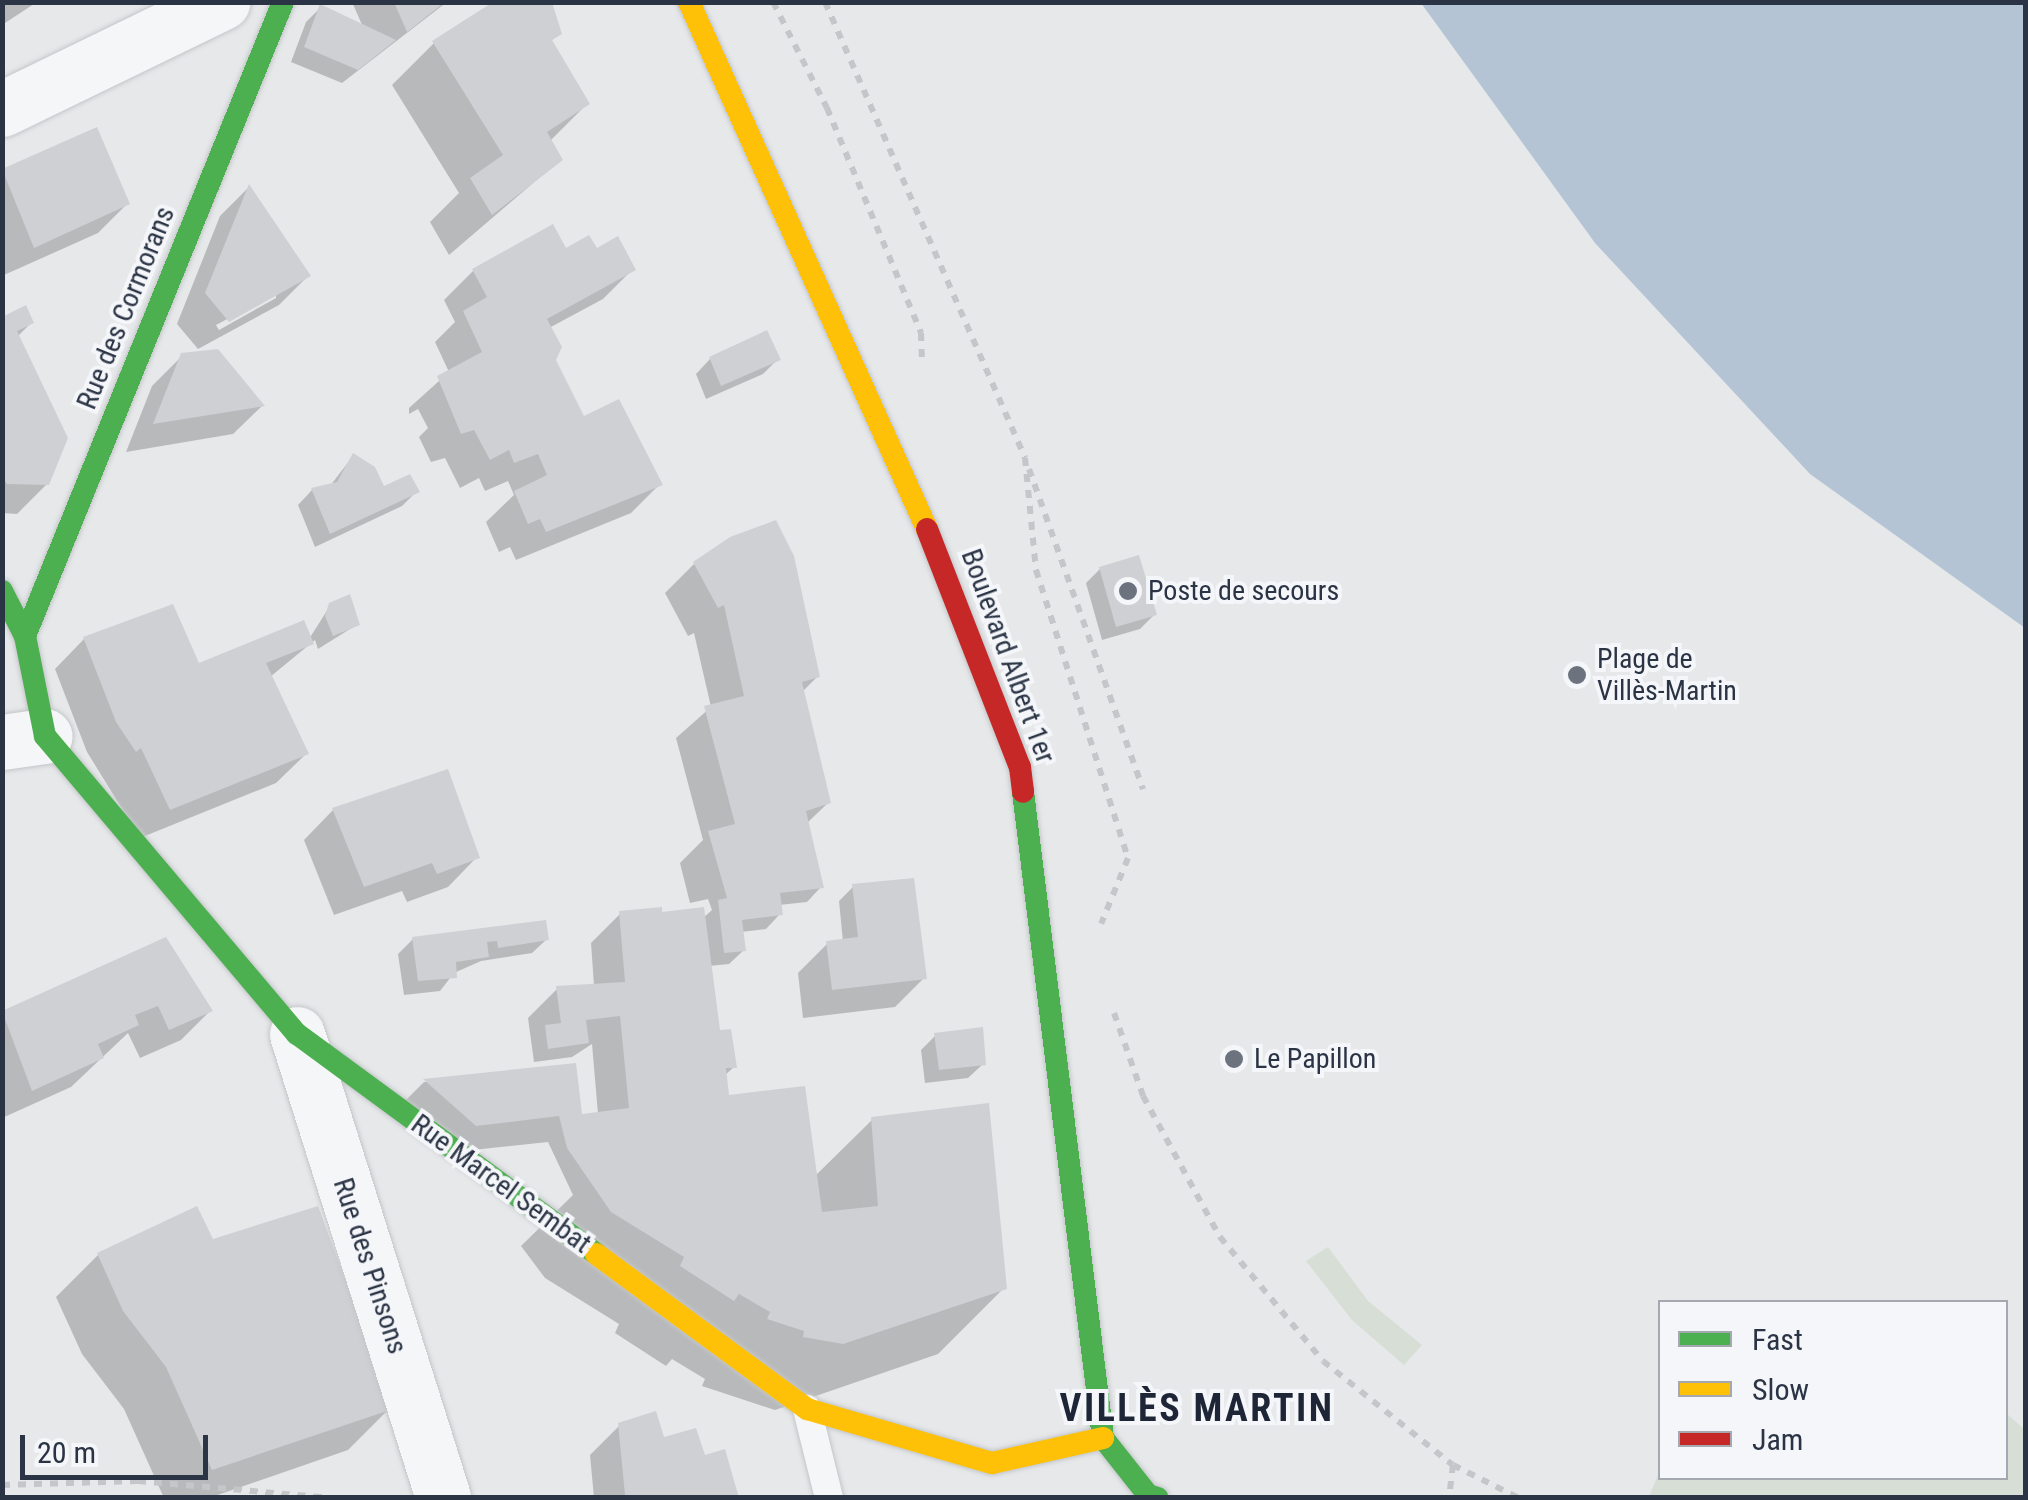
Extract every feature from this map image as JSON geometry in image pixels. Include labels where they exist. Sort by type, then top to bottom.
[{"type":"street","points":[[2,109],[222,2]]},
{"type":"street","name":"Rue des Cormorans","points":[[25,636],[283,2]]},
{"type":"street","name":"Boulevard Albert 1er","points":[[690,2],[914,496],[1020,767],[1103,1438]]},
{"type":"street","points":[[2,590],[25,636],[24,739]]},
{"type":"street","name":"Rue Marcel Sembat","points":[[24,739],[296,1034],[808,1409],[992,1463],[1103,1438]]},
{"type":"street","name":"Rue des Pinsons","points":[[296,1034],[443,1498]]},
{"type":"street","points":[[1103,1438],[1148,1495],[1158,1498]]},
{"type":"lane","points":[[808,1409],[830,1498]]},
{"type":"path","points":[[773,2],[827,108],[921,332],[923,384]]},
{"type":"path","points":[[825,2],[1024,458],[1144,789]]},
{"type":"path","points":[[1024,458],[1036,570],[1128,858],[1098,936]]},
{"type":"path","points":[[1108,993],[1143,1096],[1220,1237],[1322,1361],[1453,1466],[1519,1498]]},
{"type":"path","points":[[1448,1498],[1453,1466]]},
{"type":"path","points":[[2,1484],[138,1481],[332,1498]]},
{"type":"shaded area","points":[[1328,1247],[1368,1301],[1422,1345],[1404,1365],[1352,1320],[1306,1261]]},
{"type":"shaded area","points":[[2008,1415],[2025,1430],[2025,1497],[1649,1497],[1658,1475],[1658,1480],[2008,1480]]},
{"type":"water","points":[[1421,3],[2025,3],[2025,628],[1810,474],[1595,243]]},
{"type":"building","points":[[394,2],[445,2],[407,32]]},
{"type":"building","points":[[493,2],[552,2],[562,34],[552,40],[590,104],[547,132],[563,160],[492,215],[470,178],[503,155],[432,41]]},
{"type":"building","points":[[320,4],[396,40],[358,70],[304,47]]},
{"type":"building","points":[[97,127],[130,204],[34,248],[2,169]]},
{"type":"building","points":[[249,184],[311,276],[229,322],[205,293]]},
{"type":"building","points":[[553,224],[566,248],[589,235],[597,248],[618,236],[636,270],[547,319],[562,347],[556,360],[584,416],[619,399],[663,485],[546,532],[540,519],[528,524],[514,491],[547,475],[538,454],[514,463],[509,450],[490,460],[474,430],[461,434],[437,376],[482,352],[463,311],[487,297],[472,269]]},
{"type":"building","points":[[26,305],[34,323],[17,331],[68,438],[49,485],[7,484],[2,476],[2,317]]},
{"type":"building","points":[[767,330],[781,360],[721,386],[709,357]]},
{"type":"building","points":[[218,349],[265,406],[153,424],[181,353]]},
{"type":"building","points":[[353,453],[375,467],[384,486],[410,474],[420,492],[330,534],[311,488],[337,482]]},
{"type":"building","points":[[776,520],[794,556],[820,677],[802,682],[831,803],[806,811],[824,888],[780,893],[783,915],[742,920],[746,951],[724,953],[718,900],[727,898],[708,831],[735,824],[704,706],[744,696],[724,605],[718,608],[693,562],[730,537]]},
{"type":"building","name":"Poste de secours","points":[[1139,555],[1157,615],[1116,627],[1099,567]]},
{"type":"building","points":[[350,594],[360,625],[333,636],[325,616],[329,603]]},
{"type":"building","points":[[173,604],[199,663],[304,620],[314,644],[266,663],[309,754],[170,810],[141,748],[136,752],[116,722],[83,637]]},
{"type":"building","points":[[448,769],[480,858],[437,874],[432,863],[364,887],[332,808]]},
{"type":"building","points":[[914,878],[927,979],[832,990],[826,941],[858,937],[852,884]]},
{"type":"building","points":[[662,907],[662,912],[704,907],[720,1030],[731,1029],[737,1068],[726,1068],[729,1095],[805,1086],[822,1212],[878,1206],[871,1117],[989,1103],[1007,1289],[843,1344],[803,1337],[804,1331],[767,1319],[770,1312],[739,1294],[734,1301],[680,1266],[684,1257],[611,1212],[567,1148],[559,1116],[476,1126],[423,1079],[576,1063],[582,1114],[629,1108],[620,1016],[586,1020],[589,1043],[548,1049],[545,1025],[561,1023],[556,986],[625,982],[619,911]]},
{"type":"building","points":[[546,920],[549,940],[498,948],[497,941],[487,942],[489,957],[456,962],[457,978],[418,981],[412,937]]},
{"type":"building","points":[[166,937],[213,1011],[169,1030],[158,1006],[135,1015],[139,1025],[98,1044],[104,1058],[32,1091],[2,1011]]},
{"type":"building","points":[[983,1027],[986,1065],[939,1070],[934,1033]]},
{"type":"building","points":[[197,1206],[213,1239],[318,1206],[393,1409],[212,1470],[166,1367],[123,1311],[97,1253]]},
{"type":"building","points":[[656,1411],[664,1437],[696,1428],[705,1455],[725,1449],[739,1498],[625,1495],[618,1423]]},
{"type":"traffic: fast","points":[[25,636],[283,2]]},
{"type":"traffic: fast","points":[[2,591],[25,636],[45,736],[297,1034],[596,1254]]},
{"type":"traffic: fast","points":[[1023,792],[1103,1438],[1148,1495],[1158,1498]]},
{"type":"traffic: slow","points":[[689,2],[927,529]]},
{"type":"traffic: slow","points":[[596,1254],[807,1409],[992,1463],[1103,1438]]},
{"type":"traffic: jam","points":[[927,529],[1020,767],[1023,792]]},
{"type":"place","name":"Poste de secours","points":[[1128,591]]},
{"type":"place","name":"Plage de Villès-Martin","points":[[1577,675]]},
{"type":"place","name":"Le Papillon","points":[[1234,1059]]},
{"type":"district","name":"VILLÈS MARTIN","points":[[1197,1409]]}]
